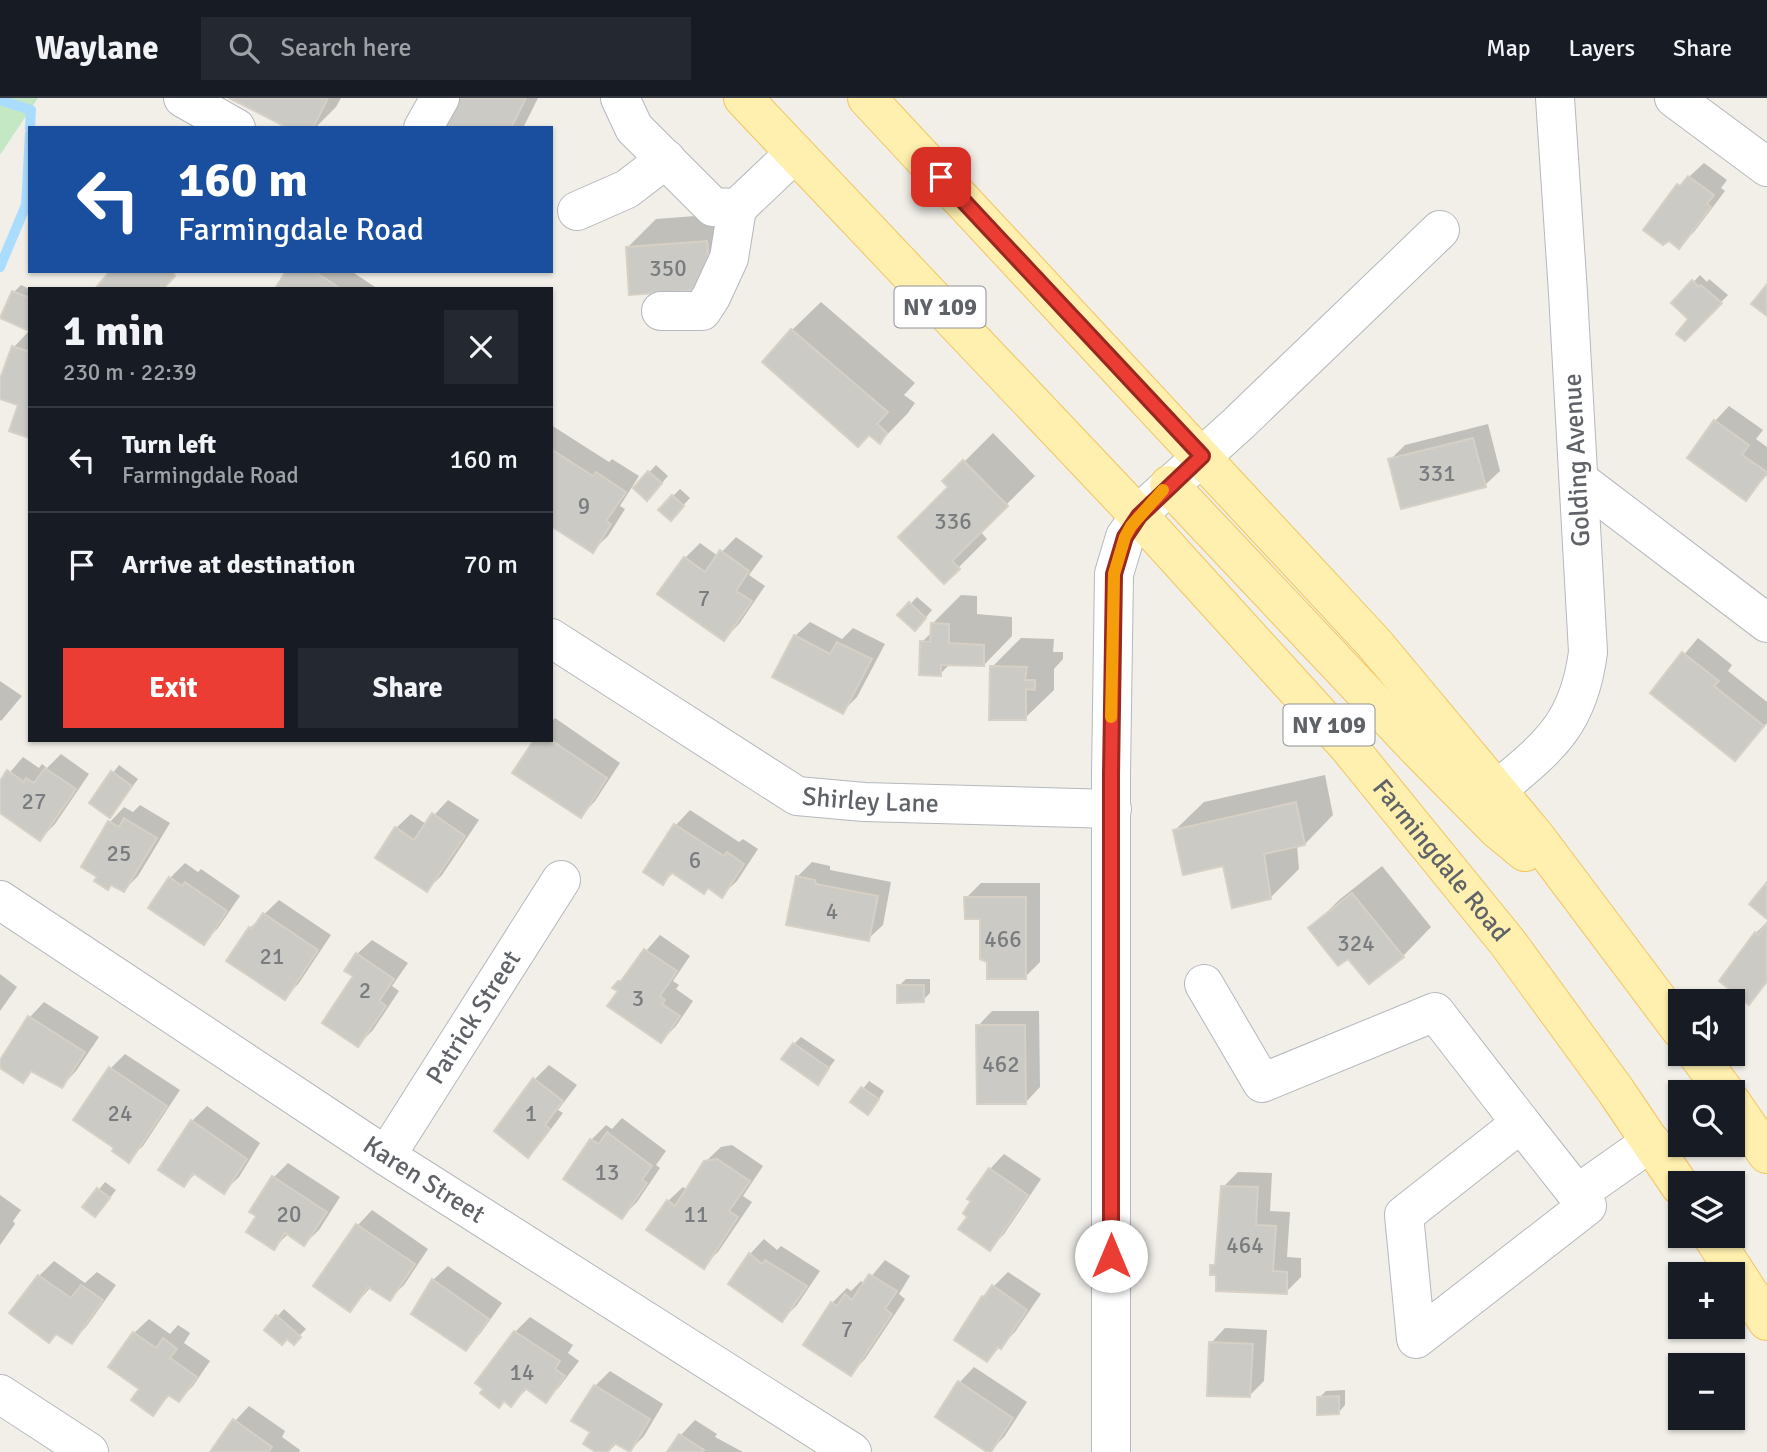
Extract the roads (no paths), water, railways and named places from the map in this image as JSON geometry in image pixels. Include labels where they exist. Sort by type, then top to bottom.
[{"type":"main road","name":"Farmingdale Road","points":[[743,98],[1139,516],[1311,704],[1433,848],[1508,943],[1578,1037],[1671,1171]]},
{"type":"main road","points":[[867,98],[1374,643],[1498,789],[1668,1013]]},
{"type":"main road","points":[[1168,485],[1317,644],[1497,829],[1584,899]]},
{"type":"main road","points":[[1745,1122],[1767,1154]]},
{"type":"main road","points":[[1720,1248],[1767,1321]]},
{"type":"main road","points":[[1744,1248],[1767,1271]]},
{"type":"street","points":[[183,98],[232,126]]},
{"type":"street","points":[[424,126],[440,98]]},
{"type":"street","points":[[620,98],[634,128],[713,207],[737,208]]},
{"type":"street","name":"Golding Avenue","points":[[1498,789],[1555,737],[1571,715],[1583,686],[1588,652],[1555,98]]},
{"type":"street","points":[[1674,98],[1767,167]]},
{"type":"street","points":[[661,310],[702,312],[729,258],[737,208],[795,153]]},
{"type":"street","points":[[577,211],[627,189],[666,159]]},
{"type":"street","points":[[1111,1452],[1114,574],[1125,537],[1139,516],[1168,485],[1238,424],[1440,230]]},
{"type":"street","points":[[1578,480],[1767,623]]},
{"type":"street","name":"Shirley Lane","points":[[553,639],[797,796],[864,802],[1112,809]]},
{"type":"street","name":"Patrick Street","points":[[386,1156],[561,880]]},
{"type":"street","name":"Karen Street","points":[[0,900],[386,1156],[852,1452]]},
{"type":"street","points":[[1204,984],[1262,1083],[1435,1012],[1587,1206],[1416,1339],[1404,1215],[1521,1123]]},
{"type":"street","points":[[1577,1194],[1651,1142]]},
{"type":"street","points":[[0,1394],[89,1452]]},
{"type":"waterway","points":[[0,100],[31,110],[30,126]]},
{"type":"waterway","points":[[0,267],[26,205],[28,170]]}]
